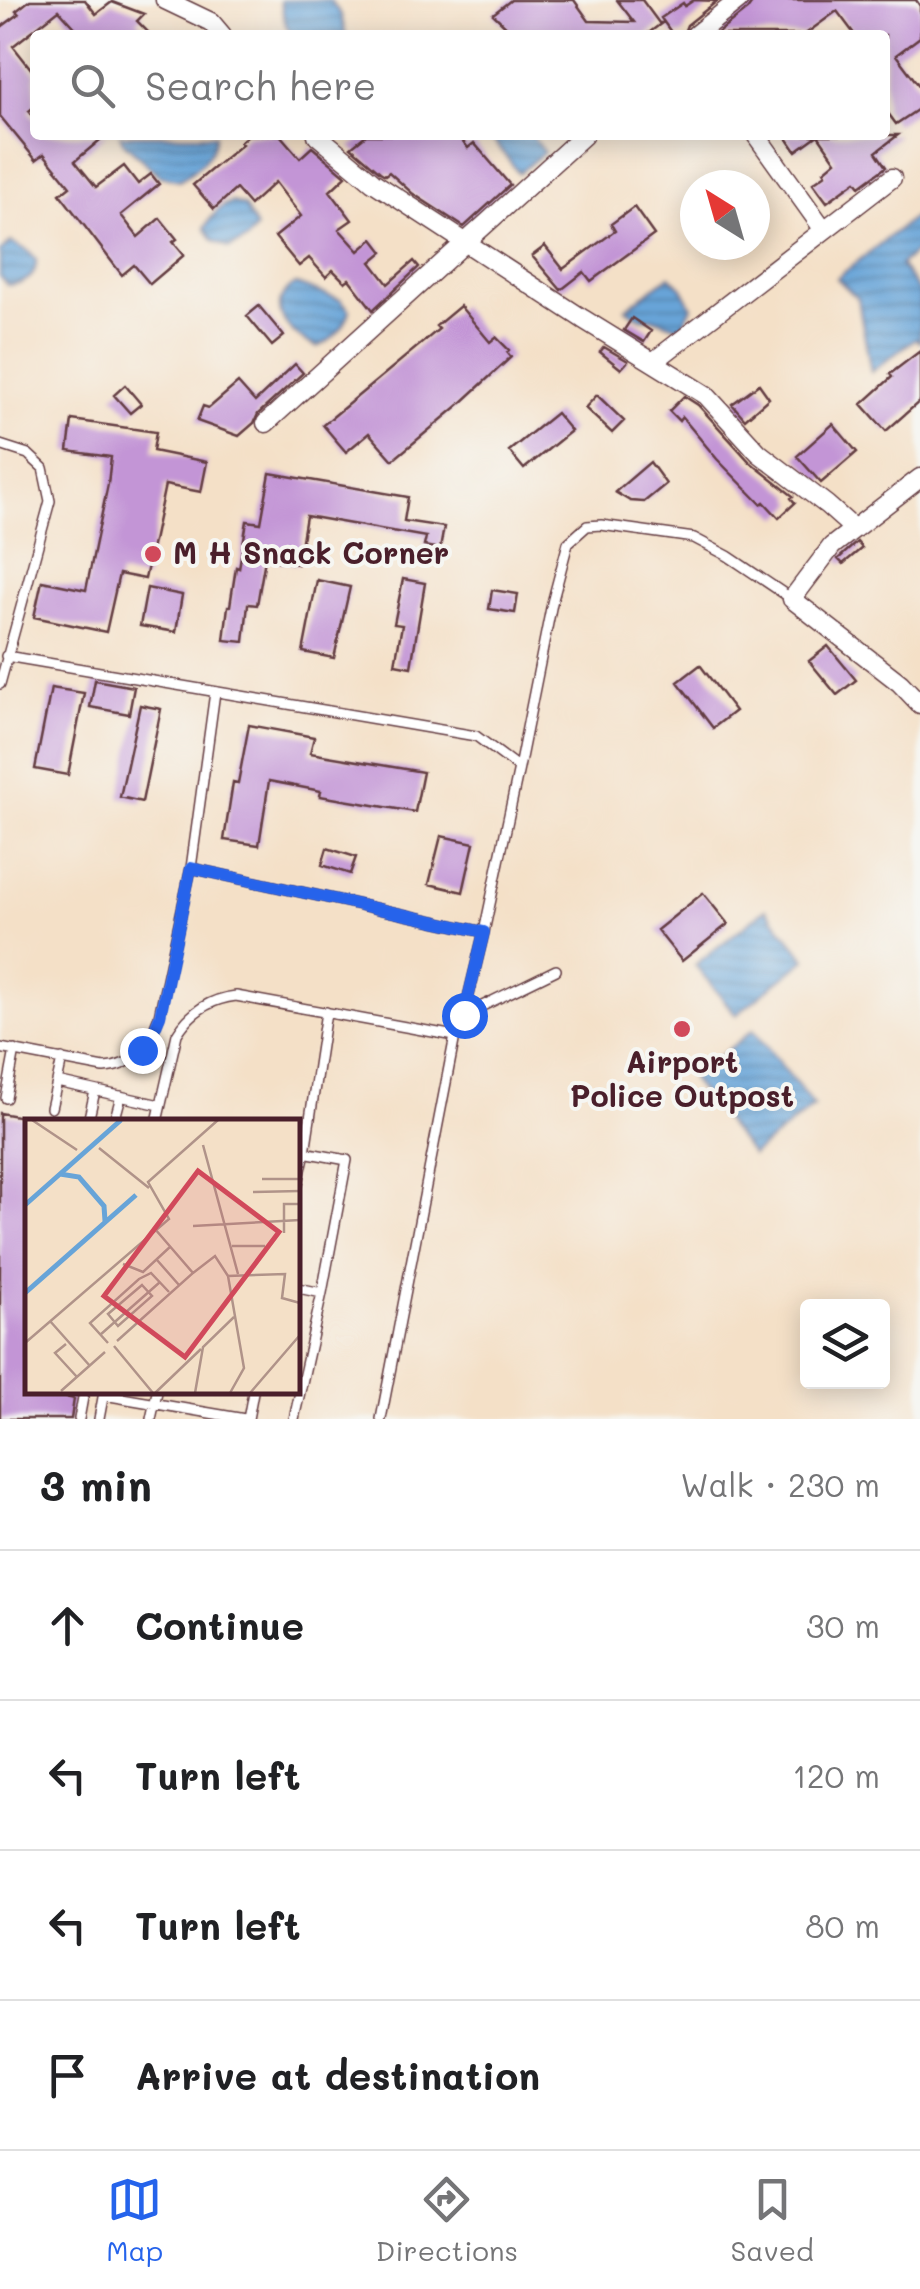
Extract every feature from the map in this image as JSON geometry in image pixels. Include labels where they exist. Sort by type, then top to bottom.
[{"type":"street","points":[[165,0],[211,22],[218,30]]},
{"type":"street","points":[[701,30],[739,0]]},
{"type":"street","points":[[323,140],[373,182],[706,395],[759,453],[854,529]]},
{"type":"street","points":[[266,423],[578,140]]},
{"type":"street","points":[[760,140],[824,230]]},
{"type":"street","points":[[653,362],[892,178]]},
{"type":"street","points":[[920,478],[832,546],[792,599],[900,682],[920,704]]},
{"type":"lane","points":[[0,445],[28,454],[43,468],[50,501],[0,684]]},
{"type":"lane","points":[[381,1419],[455,1036],[464,1015],[484,932],[568,542],[587,526],[601,525],[694,538],[792,599]]},
{"type":"lane","points":[[6,656],[476,736],[519,768]]},
{"type":"lane","points":[[0,1048],[104,1068],[120,1067],[142,1050],[152,1035],[160,1016],[191,868],[216,692]]},
{"type":"lane","points":[[191,868],[484,932]]},
{"type":"lane","points":[[464,1015],[556,970]]},
{"type":"lane","points":[[158,1119],[177,1034],[184,1022],[218,998],[236,996],[455,1036]]},
{"type":"lane","points":[[300,1392],[347,1160],[301,1152],[326,1012]]},
{"type":"lane","points":[[6,1098],[15,1050]]},
{"type":"lane","points":[[50,1108],[62,1059]]},
{"type":"lane","points":[[57,1082],[160,1105]]},
{"type":"lane","points":[[89,1119],[95,1090]]},
{"type":"lane","points":[[115,1119],[121,1096]]},
{"type":"lane","points":[[300,1288],[322,1292]]},
{"type":"lane","points":[[79,1419],[84,1394]]},
{"type":"lane","points":[[99,1419],[104,1394]]},
{"type":"lane","points":[[117,1394],[156,1397],[247,1419],[253,1394]]},
{"type":"lane","points":[[294,1419],[300,1394]]},
{"type":"lane","points":[[151,1419],[156,1397]]},
{"type":"water","points":[[330,0],[341,15],[345,30],[289,30],[280,1]]},
{"type":"water","points":[[214,140],[208,156],[180,180],[160,176],[123,142]]},
{"type":"water","points":[[493,140],[535,140],[544,152],[519,173]]},
{"type":"water","points":[[233,202],[244,206],[256,228],[247,240],[229,248],[213,240],[205,228],[216,212]]},
{"type":"water","points":[[920,212],[920,248],[900,265],[920,293],[920,342],[916,338],[871,372],[858,299],[837,278]]},
{"type":"water","points":[[11,242],[28,251],[36,266],[28,279],[7,285],[0,276],[0,252]]},
{"type":"water","points":[[670,276],[692,307],[681,328],[641,318],[626,308]]},
{"type":"water","points":[[296,284],[341,300],[350,310],[338,332],[317,347],[289,328],[280,310],[286,292]]},
{"type":"water","points":[[766,909],[806,959],[736,1015],[695,965]]},
{"type":"water","points":[[753,1030],[814,1106],[752,1155],[691,1079]]},
{"type":"building","points":[[30,0],[85,0],[96,14],[112,2],[144,14],[137,21],[146,30],[77,30],[59,10],[13,46],[30,68],[30,140],[100,140],[75,161],[96,187],[124,166],[138,184],[151,174],[159,184],[121,215],[138,237],[160,218],[184,255],[150,284],[134,265],[122,275],[60,194],[70,186],[44,154],[36,160],[0,116],[0,28],[19,14],[16,11]]},
{"type":"building","points":[[511,0],[574,0],[589,21],[634,22],[617,0],[642,0],[662,23],[653,30],[510,30],[493,14]]},
{"type":"building","points":[[694,0],[717,1],[685,30],[669,30],[661,18],[683,3],[685,6]]},
{"type":"building","points":[[754,0],[916,0],[920,6],[920,37],[896,55],[920,87],[920,108],[896,124],[890,116],[890,30],[851,30],[837,11],[811,30],[721,30]]},
{"type":"building","points":[[890,135],[898,135],[876,152],[886,167],[860,186],[856,181],[827,202],[813,183],[836,161],[821,140],[890,140]]},
{"type":"building","points":[[284,140],[300,158],[312,147],[346,176],[330,191],[352,220],[339,229],[359,251],[373,239],[383,252],[371,262],[388,284],[414,261],[419,267],[373,310],[349,279],[345,282],[333,270],[326,277],[309,258],[299,266],[275,237],[301,216],[275,182],[250,205],[236,189],[214,209],[193,185],[240,142]]},
{"type":"building","points":[[360,140],[462,140],[468,148],[474,143],[510,185],[464,227],[412,193],[389,172],[380,172],[351,147]]},
{"type":"building","points":[[788,140],[811,140],[796,151]]},
{"type":"building","points":[[634,207],[654,235],[591,281],[584,272],[561,290],[532,256],[545,246],[563,269],[615,231],[611,224]]},
{"type":"building","points":[[259,306],[284,336],[272,346],[247,316]]},
{"type":"building","points":[[460,306],[490,342],[496,337],[511,357],[393,460],[369,433],[346,452],[323,425],[439,329],[436,326]]},
{"type":"building","points":[[632,318],[651,331],[644,342],[624,330]]},
{"type":"building","points":[[604,347],[628,361],[621,369],[600,352]]},
{"type":"building","points":[[920,351],[920,401],[886,431],[862,404],[892,377],[890,374]]},
{"type":"building","points":[[295,364],[303,373],[239,436],[197,421],[203,406],[209,408],[238,383],[255,402]]},
{"type":"building","points":[[759,384],[769,398],[745,419],[732,404]]},
{"type":"building","points":[[125,385],[141,404],[130,413],[114,395]]},
{"type":"building","points":[[597,395],[624,421],[612,433],[585,408]]},
{"type":"building","points":[[684,396],[698,405],[750,462],[793,496],[795,503],[779,518],[717,459],[682,417],[679,421],[669,411]]},
{"type":"building","points":[[556,413],[571,431],[524,469],[509,451]]},
{"type":"building","points":[[72,420],[156,432],[153,451],[207,462],[201,492],[165,485],[145,579],[119,574],[106,632],[34,617],[42,581],[86,590],[108,484],[111,457],[68,451]]},
{"type":"building","points":[[833,424],[857,452],[821,483],[797,456]]},
{"type":"building","points":[[650,462],[666,484],[644,502],[630,501],[615,492]]},
{"type":"building","points":[[270,473],[408,497],[404,521],[444,527],[440,549],[424,546],[426,537],[306,516],[298,564],[265,559],[257,605],[248,604],[244,642],[224,640],[247,521],[261,523]]},
{"type":"building","points":[[857,542],[862,548],[843,564],[838,559]]},
{"type":"building","points":[[403,579],[425,583],[411,667],[395,664],[402,625],[394,624]]},
{"type":"building","points":[[317,580],[350,587],[334,658],[303,652]]},
{"type":"building","points":[[147,588],[182,595],[176,632],[140,626]]},
{"type":"building","points":[[492,590],[518,594],[515,613],[489,609]]},
{"type":"building","points":[[828,646],[856,680],[837,695],[809,661]]},
{"type":"building","points":[[700,665],[735,711],[713,728],[678,682]]},
{"type":"building","points":[[95,680],[134,687],[129,714],[90,707]]},
{"type":"building","points":[[51,688],[84,693],[68,775],[35,769]]},
{"type":"building","points":[[140,705],[161,709],[142,802],[120,797]]},
{"type":"building","points":[[249,725],[314,737],[310,753],[423,772],[415,812],[320,796],[321,791],[269,781],[259,845],[224,840],[233,782],[238,783]]},
{"type":"building","points":[[441,836],[474,843],[463,892],[429,884]]},
{"type":"building","points":[[327,848],[356,857],[350,874],[322,865]]},
{"type":"building","points":[[703,893],[728,924],[682,961],[657,930]]},
{"type":"building","points":[[0,1113],[28,1118],[25,1394],[74,1399],[71,1419],[0,1419]]},
{"type":"place","name":"M H Snack Corner","points":[[153,554]]},
{"type":"place","name":"Airport Police Outpost","points":[[682,1029]]},
{"type":"route","points":[[142,1050],[160,1016],[191,868],[484,932],[464,1015]]}]
